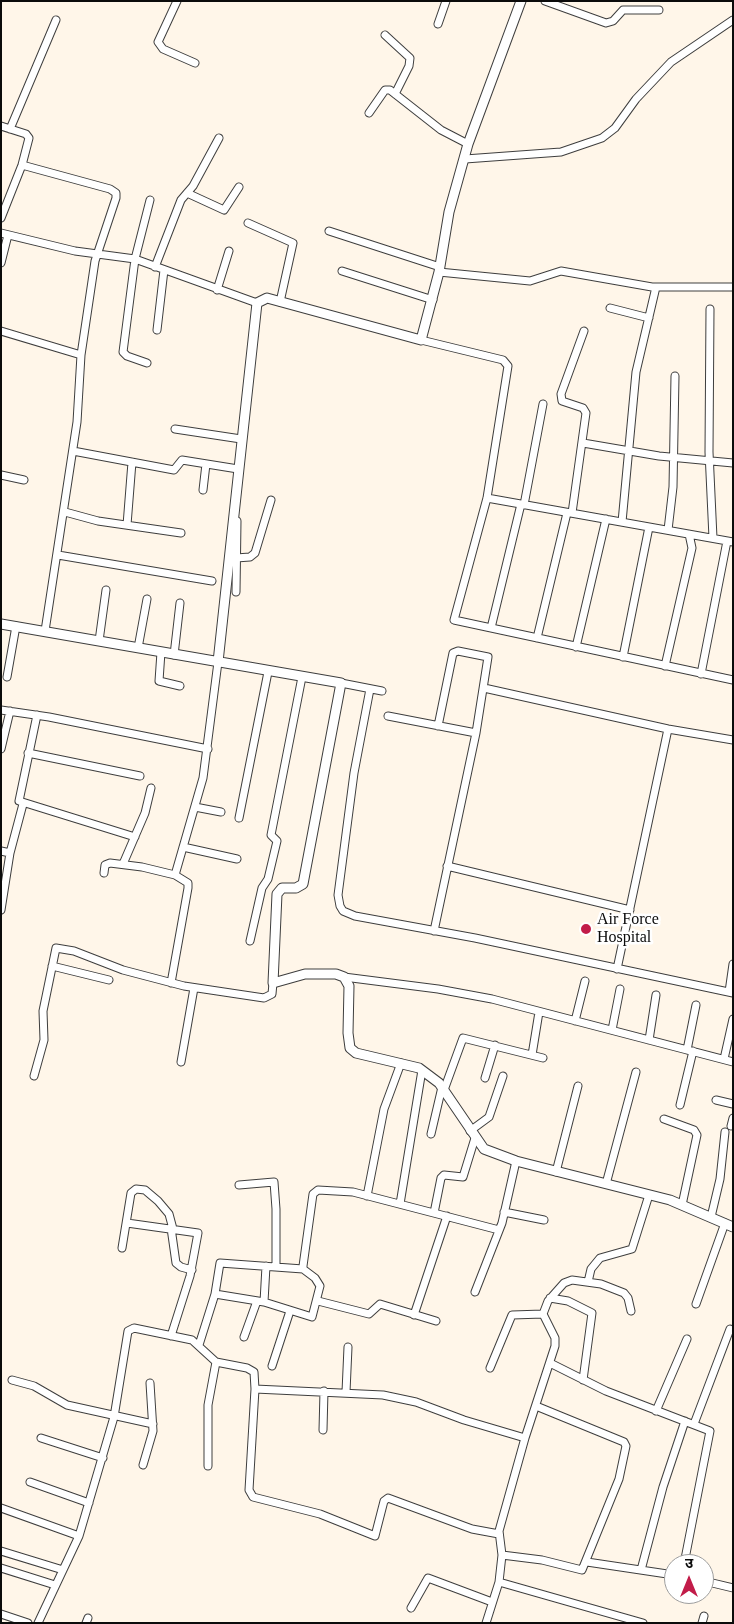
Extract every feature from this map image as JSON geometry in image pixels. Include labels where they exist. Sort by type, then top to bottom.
[{"type":"street","points":[[176,1],[158,42],[163,49],[194,63]]},
{"type":"street","points":[[438,24],[446,1]]},
{"type":"street","points":[[421,340],[433,300],[450,212],[468,144],[521,1]]},
{"type":"street","points":[[546,1],[606,23],[613,21],[623,10],[659,10]]},
{"type":"street","points":[[10,129],[56,20]]},
{"type":"street","points":[[465,159],[561,152],[602,138],[615,128],[636,99],[671,62],[733,20]]},
{"type":"street","points":[[385,35],[410,58],[409,66],[395,94]]},
{"type":"street","points":[[369,113],[385,90],[390,90],[441,130],[468,144]]},
{"type":"street","points":[[1,126],[26,134],[29,138],[22,165],[1,218]]},
{"type":"street","points":[[155,267],[181,200],[193,186],[219,138]]},
{"type":"street","points":[[22,165],[113,190],[116,198],[95,261],[81,355],[73,452],[45,631]]},
{"type":"street","points":[[187,193],[224,210],[239,187]]},
{"type":"street","points":[[147,363],[127,356],[123,352],[134,259],[150,200]]},
{"type":"street","points":[[248,223],[293,243],[280,302]]},
{"type":"street","points":[[329,231],[440,270],[530,281],[561,271],[656,287],[733,287]]},
{"type":"street","points":[[1,263],[5,234],[98,256],[134,259],[257,304]]},
{"type":"street","points":[[218,290],[229,251]]},
{"type":"street","points":[[156,330],[164,270]]},
{"type":"street","points":[[342,271],[433,300]]},
{"type":"street","points":[[622,522],[636,372],[656,287]]},
{"type":"street","points":[[257,304],[267,298],[503,360],[507,363],[487,498],[454,620],[733,680]]},
{"type":"street","points":[[174,875],[203,778],[208,749],[257,304]]},
{"type":"street","points":[[610,308],[649,318]]},
{"type":"street","points":[[710,309],[710,461],[713,538]]},
{"type":"street","points":[[1,331],[81,355]]},
{"type":"street","points":[[537,638],[569,513],[583,443],[585,410],[565,403],[561,398],[584,331]]},
{"type":"street","points":[[668,530],[673,488],[675,376]]},
{"type":"street","points":[[491,628],[522,505],[543,404]]},
{"type":"street","points":[[175,429],[241,439]]},
{"type":"street","points":[[583,443],[673,458],[733,463]]},
{"type":"street","points":[[73,452],[174,470],[178,468],[180,460],[238,469]]},
{"type":"street","points":[[127,525],[132,462]]},
{"type":"street","points":[[203,490],[206,464]]},
{"type":"street","points":[[1,475],[24,480]]},
{"type":"street","points":[[487,498],[730,541],[701,674]]},
{"type":"street","points":[[236,558],[250,557],[255,553],[270,500]]},
{"type":"street","points":[[64,512],[98,521],[181,533]]},
{"type":"street","points":[[236,592],[237,513]]},
{"type":"street","points":[[576,647],[606,519]]},
{"type":"street","points":[[623,657],[649,527]]},
{"type":"street","points":[[665,666],[692,548],[689,534]]},
{"type":"street","points":[[58,554],[212,581]]},
{"type":"street","points":[[99,641],[106,590]]},
{"type":"street","points":[[138,648],[147,599]]},
{"type":"street","points":[[174,654],[180,603]]},
{"type":"street","points":[[1,624],[382,691]]},
{"type":"street","points":[[7,677],[16,626]]},
{"type":"street","points":[[434,931],[476,733],[488,657],[455,651],[438,726]]},
{"type":"street","points":[[161,652],[159,681],[180,686]]},
{"type":"street","points":[[239,818],[268,672]]},
{"type":"street","points":[[250,941],[262,888],[268,879],[277,842],[271,835],[302,677]]},
{"type":"street","points":[[34,1076],[44,1040],[42,1011],[55,950],[60,948],[74,951],[123,970],[194,988],[264,998],[272,994],[277,894],[282,888],[296,888],[303,884],[341,683]]},
{"type":"street","points":[[484,688],[668,729],[733,740]]},
{"type":"street","points":[[370,689],[354,773],[338,900],[343,911],[348,914],[731,993],[733,964]]},
{"type":"street","points":[[1,710],[37,715],[208,749]]},
{"type":"street","points":[[1,749],[10,711]]},
{"type":"street","points":[[37,715],[18,799],[23,804],[136,837]]},
{"type":"street","points":[[388,716],[476,733]]},
{"type":"street","points":[[617,969],[668,729]]},
{"type":"street","points":[[28,752],[140,776]]},
{"type":"street","points":[[123,864],[136,837],[151,788]]},
{"type":"street","points":[[1,910],[10,853],[23,804]]},
{"type":"street","points":[[195,807],[221,812]]},
{"type":"street","points":[[182,847],[237,859]]},
{"type":"street","points":[[1,851],[10,853]]},
{"type":"street","points":[[104,873],[104,868],[107,864],[123,864],[174,875],[188,882],[171,983]]},
{"type":"street","points":[[448,866],[630,910]]},
{"type":"street","points":[[52,966],[108,980]]},
{"type":"street","points":[[274,983],[305,974],[336,974],[344,978],[438,989],[492,999],[733,1062]]},
{"type":"street","points":[[344,978],[349,986],[348,1033],[350,1048],[356,1053],[401,1063],[422,1070],[443,1089],[484,1150],[516,1161],[682,1205],[729,1225],[696,1304]]},
{"type":"street","points":[[575,1021],[585,981]]},
{"type":"street","points":[[181,1062],[194,988]]},
{"type":"street","points":[[612,1030],[620,989]]},
{"type":"street","points":[[649,1040],[656,995]]},
{"type":"street","points":[[680,1105],[696,1005]]},
{"type":"street","points":[[532,1055],[539,1012]]},
{"type":"street","points":[[724,1059],[733,1019]]},
{"type":"street","points":[[431,1134],[443,1089],[463,1038],[543,1058]]},
{"type":"street","points":[[485,1078],[495,1045]]},
{"type":"street","points":[[367,1196],[384,1109],[401,1063]]},
{"type":"street","points":[[400,1204],[422,1070]]},
{"type":"street","points":[[606,1184],[636,1072]]},
{"type":"street","points":[[434,1212],[440,1178],[444,1175],[463,1177],[473,1134],[489,1117],[504,1076]]},
{"type":"street","points":[[556,1172],[578,1086]]},
{"type":"street","points":[[716,1100],[733,1104]]},
{"type":"street","points":[[731,1126],[733,1118]]},
{"type":"street","points":[[664,1119],[694,1130],[697,1135],[682,1205]]},
{"type":"street","points":[[711,1217],[725,1154],[723,1145],[725,1132]]},
{"type":"street","points":[[475,1292],[499,1230],[516,1161]]},
{"type":"street","points":[[238,1185],[274,1182],[276,1267]]},
{"type":"street","points":[[122,1248],[132,1193],[136,1189],[142,1189],[151,1193],[167,1210],[172,1229],[176,1263],[181,1267],[192,1270]]},
{"type":"street","points":[[303,1269],[314,1192],[346,1191],[499,1230]]},
{"type":"street","points":[[588,1282],[591,1269],[600,1258],[632,1249],[649,1195]]},
{"type":"street","points":[[504,1212],[544,1220]]},
{"type":"street","points":[[414,1314],[447,1216]]},
{"type":"street","points":[[127,1223],[198,1234],[192,1270],[171,1336]]},
{"type":"street","points":[[199,1345],[215,1294],[220,1263],[303,1269],[318,1281],[320,1291],[312,1317],[261,1301],[215,1294]]},
{"type":"street","points":[[244,1337],[261,1301],[266,1266]]},
{"type":"street","points":[[486,1623],[499,1582],[502,1554],[499,1534],[555,1342],[543,1314],[550,1298],[568,1280],[588,1282],[608,1286],[624,1293],[628,1298],[631,1311]]},
{"type":"street","points":[[550,1298],[568,1301],[592,1313],[584,1380]]},
{"type":"street","points":[[318,1301],[369,1314],[380,1304],[436,1321]]},
{"type":"street","points":[[272,1366],[290,1311]]},
{"type":"street","points":[[490,1368],[512,1315],[543,1314]]},
{"type":"street","points":[[38,1623],[78,1536],[89,1503],[114,1417],[128,1331],[134,1328],[192,1340],[216,1362],[251,1370],[254,1376],[255,1389],[249,1490],[253,1497],[320,1514],[374,1536],[384,1501],[388,1498],[472,1530],[499,1534]]},
{"type":"street","points":[[694,1424],[730,1329]]},
{"type":"street","points":[[656,1411],[687,1339]]},
{"type":"street","points":[[346,1392],[348,1347]]},
{"type":"street","points":[[208,1466],[208,1405],[216,1362]]},
{"type":"street","points":[[550,1363],[656,1411],[709,1429],[711,1433],[686,1554]]},
{"type":"street","points":[[12,1380],[34,1386],[67,1405],[114,1417],[153,1424]]},
{"type":"street","points":[[143,1465],[153,1424],[150,1384]]},
{"type":"street","points":[[255,1389],[346,1392],[403,1399],[526,1438]]},
{"type":"street","points":[[323,1430],[324,1391]]},
{"type":"street","points":[[502,1554],[542,1560],[581,1570],[587,1562],[619,1479],[625,1444],[536,1406]]},
{"type":"street","points":[[641,1570],[663,1487],[685,1421]]},
{"type":"street","points":[[41,1438],[103,1458]]},
{"type":"street","points":[[30,1482],[89,1503]]},
{"type":"street","points":[[1,1508],[78,1536]]},
{"type":"street","points":[[1,1551],[62,1570]]},
{"type":"street","points":[[587,1562],[664,1573]]},
{"type":"street","points":[[1,1568],[55,1585]]},
{"type":"street","points":[[411,1608],[428,1578],[492,1602]]},
{"type":"street","points":[[499,1582],[643,1623]]},
{"type":"street","points":[[714,1583],[733,1588]]},
{"type":"street","points":[[1,1614],[22,1622]]},
{"type":"place","name":"Air Force Hospital","points":[[586,929]]}]
